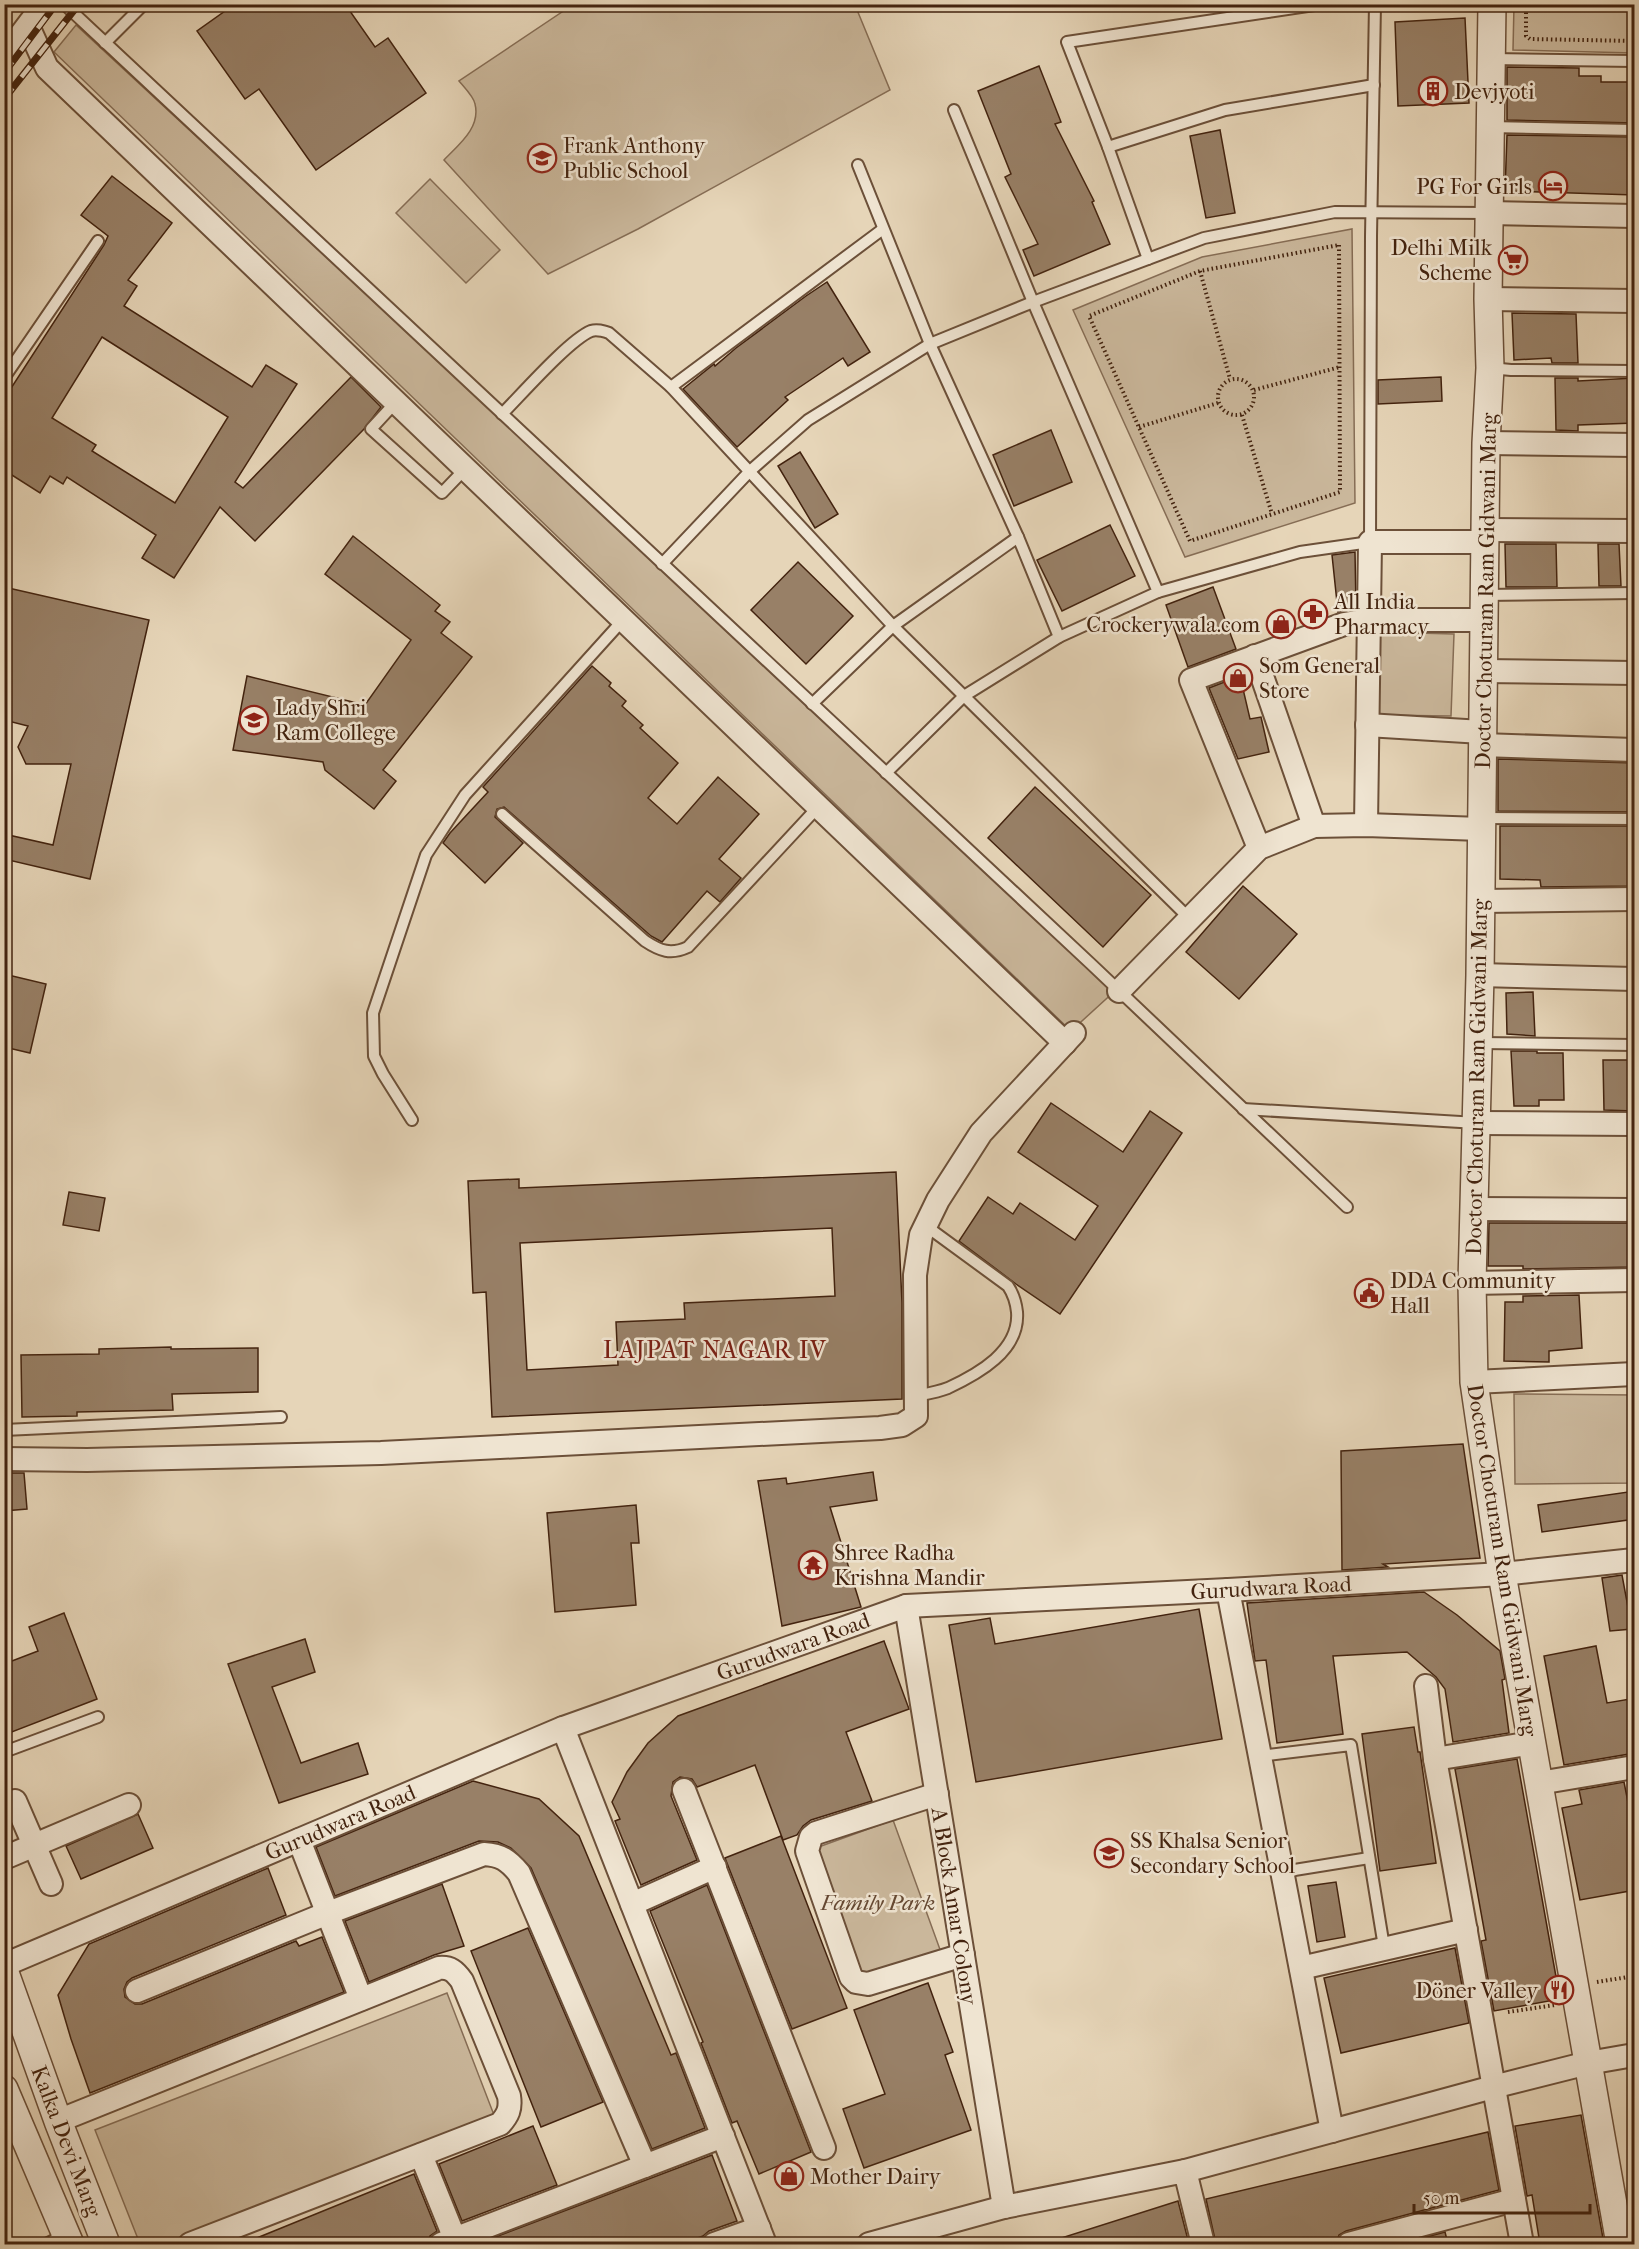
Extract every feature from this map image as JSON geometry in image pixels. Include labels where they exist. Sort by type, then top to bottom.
[{"type":"street","points":[[4,57],[44,4]]},
{"type":"street","name":"Doctor Choturam Ram Gidwani Marg","points":[[1491,4],[1488,299],[1490,368],[1486,443],[1480,975],[1473,1209],[1474,1382],[1502,1574],[1620,2244]]},
{"type":"street","points":[[4,1459],[87,1460],[381,1453],[880,1428],[902,1425],[916,1416],[915,1275],[921,1236],[938,1200],[981,1133],[1070,1038],[818,807],[47,68],[28,26]]},
{"type":"street","points":[[1489,213],[1635,216]]},
{"type":"street","points":[[1488,299],[1635,301]]},
{"type":"street","points":[[1486,443],[1635,445]]},
{"type":"street","points":[[1366,825],[1370,542],[1635,531]]},
{"type":"street","points":[[1259,848],[1191,680],[1344,624],[1484,608]]},
{"type":"street","points":[[1255,656],[1314,826]]},
{"type":"street","points":[[1483,671],[1635,673]]},
{"type":"street","points":[[1367,725],[1482,738],[1635,750]]},
{"type":"street","points":[[1119,991],[1259,848],[1314,826],[1481,823]]},
{"type":"street","points":[[1480,901],[1635,899]]},
{"type":"street","points":[[1480,975],[1635,979]]},
{"type":"street","points":[[1477,1123],[1635,1124]]},
{"type":"street","points":[[1473,1209],[1635,1210]]},
{"type":"street","points":[[1472,1283],[1635,1280]]},
{"type":"street","points":[[1474,1382],[1635,1374]]},
{"type":"street","name":"Gurudwara Road","points":[[4,1965],[563,1728],[906,1606],[1502,1574],[1635,1560]]},
{"type":"street","points":[[1228,1590],[1332,2131]]},
{"type":"street","name":"A Block Amar Colony","points":[[906,1606],[1004,2207]]},
{"type":"street","points":[[1426,1686],[1435,1759],[1522,2244]]},
{"type":"street","points":[[563,1728],[762,2236],[714,2244]]},
{"type":"street","points":[[1435,1759],[1532,1743]]},
{"type":"street","points":[[1539,1783],[1635,1767]]},
{"type":"street","points":[[684,1790],[824,2148]]},
{"type":"street","points":[[937,1794],[816,1833],[811,1838],[807,1851],[851,1977],[856,1982],[868,1984],[963,1955]]},
{"type":"street","points":[[15,1801],[51,1884]]},
{"type":"street","points":[[4,1858],[129,1805]]},
{"type":"street","points":[[299,1840],[361,1999]]},
{"type":"street","points":[[137,1991],[328,1913],[484,1854],[497,1855],[509,1861],[519,1873],[528,1891],[645,2166]]},
{"type":"street","points":[[632,1904],[715,1867]]},
{"type":"street","points":[[1300,1968],[1466,1930]]},
{"type":"street","points":[[58,2121],[439,1968],[448,1967],[457,1973],[509,2096],[508,2115],[500,2124],[226,2238],[190,2244]]},
{"type":"street","name":"Kalka Devi Marg","points":[[4,1970],[58,2121],[106,2244]]},
{"type":"street","points":[[869,2244],[1004,2207],[1185,2170],[1493,2086],[1588,2063],[1635,2055]]},
{"type":"street","name":"Kalka Devi Marg","points":[[4,2090],[61,2241]]},
{"type":"street","points":[[421,2155],[451,2243],[723,2136]]},
{"type":"street","points":[[1185,2170],[1203,2244]]},
{"type":"street","points":[[1349,2244],[1514,2200]]},
{"type":"lane","points":[[64,4],[1347,1207]]},
{"type":"lane","points":[[105,43],[144,4]]},
{"type":"lane","points":[[1148,259],[1067,42],[1321,4]]},
{"type":"lane","points":[[886,773],[964,696],[1059,637],[1158,592],[1300,552],[1370,542],[1371,212],[1376,4]]},
{"type":"lane","points":[[1491,59],[1635,61]]},
{"type":"lane","points":[[1108,147],[1225,110],[1374,85]]},
{"type":"lane","points":[[954,110],[1033,302],[1158,592]]},
{"type":"lane","points":[[1490,127],[1635,130]]},
{"type":"lane","points":[[858,165],[930,344],[1018,537],[1059,637]]},
{"type":"lane","points":[[662,564],[750,471],[808,420],[930,344],[1033,302],[1204,238],[1335,212],[1489,213]]},
{"type":"lane","points":[[671,387],[884,229]]},
{"type":"lane","points":[[4,378],[98,242]]},
{"type":"lane","points":[[501,414],[570,346],[591,331],[609,333],[671,387],[893,626],[1189,918]]},
{"type":"lane","points":[[1490,368],[1635,371]]},
{"type":"lane","points":[[396,403],[371,429],[442,493],[465,469]]},
{"type":"lane","points":[[812,704],[893,626],[1018,537]]},
{"type":"lane","points":[[1484,608],[1635,593]]},
{"type":"lane","points":[[412,1120],[374,1056],[373,1013],[426,855],[465,795],[623,620]]},
{"type":"lane","points":[[502,814],[645,941],[657,949],[678,952],[688,947],[818,807]]},
{"type":"lane","points":[[1481,823],[1635,819]]},
{"type":"lane","points":[[1478,1043],[1635,1045]]},
{"type":"lane","points":[[1243,1109],[1477,1123]]},
{"type":"lane","points":[[916,1396],[946,1389],[994,1360],[1011,1341],[1017,1317],[1014,1294],[1008,1286],[926,1226]]},
{"type":"lane","points":[[4,1430],[281,1417]]},
{"type":"lane","points":[[4,1752],[98,1717]]},
{"type":"lane","points":[[1260,1756],[1351,1744],[1384,1947]]},
{"type":"lane","points":[[1282,1872],[1369,1858]]},
{"type":"path","points":[[1635,8],[1531,5],[1526,10],[1526,36],[1527,39],[1635,42]]},
{"type":"path","points":[[1339,245],[1340,492],[1190,541],[1089,316],[1200,272],[1339,245]]},
{"type":"path","points":[[1200,272],[1230,379]]},
{"type":"path","points":[[1254,390],[1340,368]]},
{"type":"path","points":[[1230,379],[1244,380],[1254,390],[1251,406],[1242,415],[1228,414],[1218,403],[1219,389],[1230,379]]},
{"type":"path","points":[[1139,427],[1218,403]]},
{"type":"path","points":[[1242,415],[1272,514]]},
{"type":"path","points":[[1508,2012],[1551,2007],[1576,1993],[1635,1976]]},
{"type":"green space","points":[[574,4],[855,5],[890,90],[638,229],[548,274],[444,160],[462,142],[475,121],[474,101],[459,81]]},
{"type":"green space","points":[[1514,5],[1634,5],[1634,53],[1513,50]]},
{"type":"green space","points":[[76,25],[1117,989],[1071,1031],[54,52]]},
{"type":"green space","points":[[430,179],[500,250],[466,283],[396,213]]},
{"type":"green space","points":[[1352,229],[1355,503],[1185,557],[1073,310],[1202,257]]},
{"type":"green space","points":[[1380,632],[1454,634],[1451,716],[1378,715]]},
{"type":"green space","points":[[1514,1394],[1634,1395],[1634,1483],[1515,1484]]},
{"type":"green space","name":"Family Park","points":[[893,1820],[942,1955],[862,1984],[813,1849]]},
{"type":"green space","points":[[447,1993],[494,2115],[164,2244],[140,2244],[95,2130]]},
{"type":"building","points":[[235,4],[345,4],[375,47],[388,38],[426,93],[316,170],[259,89],[245,99],[197,31]]},
{"type":"building","points":[[1465,18],[1469,103],[1398,106],[1395,22]]},
{"type":"building","points":[[1039,66],[1061,122],[1055,124],[1094,201],[1092,202],[1110,244],[1034,276],[1023,250],[1038,244],[1005,177],[1011,174],[978,91]]},
{"type":"building","points":[[1507,67],[1579,68],[1579,76],[1601,76],[1601,82],[1635,82],[1635,123],[1507,120]]},
{"type":"building","points":[[1220,130],[1235,213],[1206,218],[1190,136]]},
{"type":"building","points":[[1507,135],[1635,137],[1635,195],[1505,191]]},
{"type":"building","points":[[112,176],[172,223],[128,280],[137,286],[124,306],[252,387],[266,365],[297,384],[235,482],[243,488],[351,377],[381,407],[364,429],[255,541],[220,507],[174,578],[142,558],[156,535],[67,477],[63,484],[50,476],[40,493],[4,470],[4,399],[108,236],[81,215]],"holes":[[[102,337],[228,417],[175,503],[92,451],[96,445],[52,418]]]},
{"type":"building","points":[[827,282],[870,352],[848,366],[843,358],[785,397],[788,400],[737,447],[683,389]]},
{"type":"building","points":[[1512,313],[1576,314],[1578,363],[1552,363],[1551,358],[1514,360]]},
{"type":"building","points":[[1441,377],[1442,401],[1378,404],[1378,380]]},
{"type":"building","points":[[1555,378],[1578,378],[1578,381],[1635,378],[1635,423],[1578,425],[1578,431],[1556,430]]},
{"type":"building","points":[[1051,430],[1072,482],[1014,506],[993,455]]},
{"type":"building","points":[[800,452],[838,514],[815,528],[778,466]]},
{"type":"building","points":[[1110,525],[1135,576],[1062,611],[1037,560]]},
{"type":"building","points":[[353,536],[440,605],[435,611],[450,622],[441,633],[472,657],[383,770],[396,781],[374,809],[325,770],[323,762],[233,750],[247,676],[365,705],[411,640],[325,574]]},
{"type":"building","points":[[1505,544],[1556,544],[1557,587],[1506,587]]},
{"type":"building","points":[[1598,544],[1619,544],[1621,586],[1599,586]]},
{"type":"building","points":[[1355,552],[1356,608],[1338,612],[1332,555]]},
{"type":"building","points":[[798,562],[853,616],[806,664],[751,610]]},
{"type":"building","points":[[4,587],[149,620],[90,879],[4,859],[4,834],[53,845],[71,764],[26,764],[18,747],[28,726],[4,720]]},
{"type":"building","points":[[1213,587],[1236,649],[1188,667],[1166,605]]},
{"type":"building","points":[[592,666],[626,701],[622,706],[643,725],[640,728],[678,763],[648,798],[677,824],[718,777],[759,814],[719,859],[741,878],[720,902],[707,891],[662,942],[651,936],[504,807],[497,809],[495,817],[523,843],[485,883],[443,843],[488,792],[483,787]]},
{"type":"building","points":[[1240,676],[1250,719],[1261,717],[1269,752],[1238,759],[1209,688]]},
{"type":"building","points":[[1498,759],[1635,763],[1635,812],[1498,811]]},
{"type":"building","points":[[1035,787],[1151,895],[1103,947],[988,838]]},
{"type":"building","points":[[1500,826],[1635,826],[1635,886],[1541,887],[1540,880],[1500,879]]},
{"type":"building","points":[[1243,886],[1297,934],[1239,999],[1186,952]]},
{"type":"building","points":[[4,974],[46,984],[30,1053],[4,1047]]},
{"type":"building","points":[[1533,992],[1535,1036],[1507,1034],[1506,993]]},
{"type":"building","points":[[1511,1051],[1563,1053],[1564,1100],[1539,1100],[1539,1106],[1514,1106]]},
{"type":"building","points":[[1603,1060],[1632,1060],[1634,1111],[1604,1110]]},
{"type":"building","points":[[1051,1103],[1123,1152],[1150,1111],[1182,1133],[1060,1314],[959,1241],[988,1197],[1013,1214],[1020,1203],[1075,1240],[1098,1206],[1018,1152]]},
{"type":"building","points":[[896,1172],[902,1303],[902,1399],[492,1417],[486,1292],[473,1293],[468,1181],[519,1179],[519,1188]],"holes":[[[832,1228],[835,1296],[684,1303],[685,1319],[616,1322],[618,1365],[527,1370],[520,1243]]]},
{"type":"building","points":[[69,1192],[105,1198],[99,1231],[63,1225]]},
{"type":"building","points":[[1489,1223],[1635,1223],[1635,1267],[1523,1269],[1523,1266],[1488,1266]]},
{"type":"building","points":[[1579,1295],[1582,1348],[1549,1351],[1549,1362],[1504,1361],[1505,1302],[1523,1302],[1523,1296]]},
{"type":"building","points":[[171,1347],[171,1349],[258,1348],[258,1392],[172,1394],[173,1410],[77,1412],[77,1416],[22,1417],[21,1355],[99,1354],[99,1349]]},
{"type":"building","points":[[1463,1444],[1480,1558],[1383,1564],[1388,1567],[1342,1570],[1341,1451]]},
{"type":"building","points":[[873,1472],[877,1500],[830,1507],[861,1607],[782,1626],[758,1481],[786,1478],[787,1484]]},
{"type":"building","points":[[4,1473],[24,1473],[27,1509],[4,1511]]},
{"type":"building","points":[[1635,1491],[1635,1519],[1542,1532],[1538,1505]]},
{"type":"building","points":[[636,1505],[639,1543],[631,1543],[636,1605],[555,1612],[547,1513]]},
{"type":"building","points":[[1622,1575],[1632,1629],[1610,1631],[1602,1578]]},
{"type":"building","points":[[1424,1592],[1457,1615],[1500,1651],[1505,1679],[1502,1680],[1509,1733],[1453,1742],[1445,1689],[1436,1677],[1407,1652],[1333,1656],[1343,1734],[1277,1743],[1266,1660],[1255,1661],[1247,1603]]},
{"type":"building","points":[[1199,1609],[1222,1739],[976,1782],[949,1625],[990,1618],[995,1644]]},
{"type":"building","points":[[64,1613],[97,1699],[4,1735],[4,1664],[38,1651],[29,1627]]},
{"type":"building","points":[[305,1639],[315,1672],[272,1687],[301,1763],[358,1743],[368,1774],[279,1803],[228,1664]]},
{"type":"building","points":[[884,1641],[909,1709],[846,1732],[872,1801],[811,1820],[797,1835],[783,1840],[755,1765],[697,1787],[692,1779],[680,1777],[673,1782],[671,1796],[697,1860],[641,1885],[615,1821],[620,1819],[612,1802],[627,1772],[648,1743],[678,1716]]},
{"type":"building","points":[[1596,1646],[1607,1703],[1630,1699],[1635,1723],[1635,1753],[1564,1765],[1544,1656]]},
{"type":"building","points":[[1414,1727],[1418,1752],[1420,1752],[1436,1863],[1380,1871],[1362,1734]]},
{"type":"building","points":[[1517,1759],[1560,1999],[1494,2011],[1481,1941],[1486,1940],[1455,1769]]},
{"type":"building","points":[[473,1781],[539,1799],[579,1836],[671,2055],[676,2053],[705,2128],[652,2149],[531,1868],[511,1848],[498,1842],[479,1841],[335,1896],[316,1847]]},
{"type":"building","points":[[1624,1782],[1635,1838],[1635,1890],[1580,1900],[1562,1808],[1582,1804],[1579,1790]]},
{"type":"building","points":[[138,1814],[153,1848],[81,1879],[66,1846]]},
{"type":"building","points":[[781,1836],[847,2008],[792,2029],[725,1858]]},
{"type":"building","points":[[268,1868],[286,1915],[132,1978],[124,1989],[125,1997],[135,2004],[142,2004],[296,1941],[299,1946],[322,1937],[344,1992],[90,2093],[58,1995],[89,1944]]},
{"type":"building","points":[[1336,1882],[1345,1937],[1317,1942],[1308,1886]]},
{"type":"building","points":[[442,1884],[464,1946],[434,1955],[369,1982],[345,1921]]},
{"type":"building","points":[[707,1885],[811,2152],[759,2174],[737,2121],[732,2123],[701,2043],[703,2042],[650,1911]]},
{"type":"building","points":[[528,1928],[603,2102],[541,2127],[471,1951]]},
{"type":"building","points":[[1455,1948],[1469,2023],[1341,2053],[1324,1978]]},
{"type":"building","points":[[928,1983],[953,2052],[945,2055],[971,2130],[864,2168],[843,2109],[885,2094],[854,2010]]},
{"type":"building","points":[[1581,2115],[1604,2244],[1540,2244],[1532,2195],[1527,2196],[1515,2126]]},
{"type":"building","points":[[533,2126],[557,2185],[462,2221],[439,2164]]},
{"type":"building","points":[[1488,2132],[1499,2190],[1346,2231],[1339,2235],[1336,2244],[1216,2244],[1206,2199]]},
{"type":"building","points":[[712,2155],[737,2221],[682,2244],[477,2244]]},
{"type":"building","points":[[414,2174],[437,2231],[430,2236],[428,2244],[242,2244]]},
{"type":"building","points":[[1178,2201],[1189,2244],[1055,2244],[1055,2240]]},
{"type":"building","points":[[1445,2232],[1448,2244],[1400,2244]]},
{"type":"railway","points":[[4,73],[56,4]]},
{"type":"railway","points":[[4,99],[79,4]]},
{"type":"place","name":"Devjyoti","points":[[1433,91]]},
{"type":"place","name":"Frank Anthony Public School","points":[[542,158]]},
{"type":"place","name":"PG For Girls","points":[[1553,186]]},
{"type":"place","name":"Delhi Milk Scheme","points":[[1513,260]]},
{"type":"place","name":"All India Pharmacy","points":[[1313,614]]},
{"type":"place","name":"Crockerywala.com","points":[[1281,624]]},
{"type":"place","name":"Som General Store","points":[[1238,678]]},
{"type":"place","name":"Lady Shri Ram College","points":[[254,720]]},
{"type":"place","name":"DDA Community Hall","points":[[1369,1293]]},
{"type":"place","name":"Shree Radha Krishna Mandir","points":[[813,1565]]},
{"type":"place","name":"SS Khalsa Senior Secondary School","points":[[1109,1853]]},
{"type":"place","name":"Döner Valley","points":[[1559,1990]]},
{"type":"place","name":"Mother Dairy","points":[[789,2176]]},
{"type":"district","name":"LAJPAT NAGAR IV","points":[[715,1350]]}]
